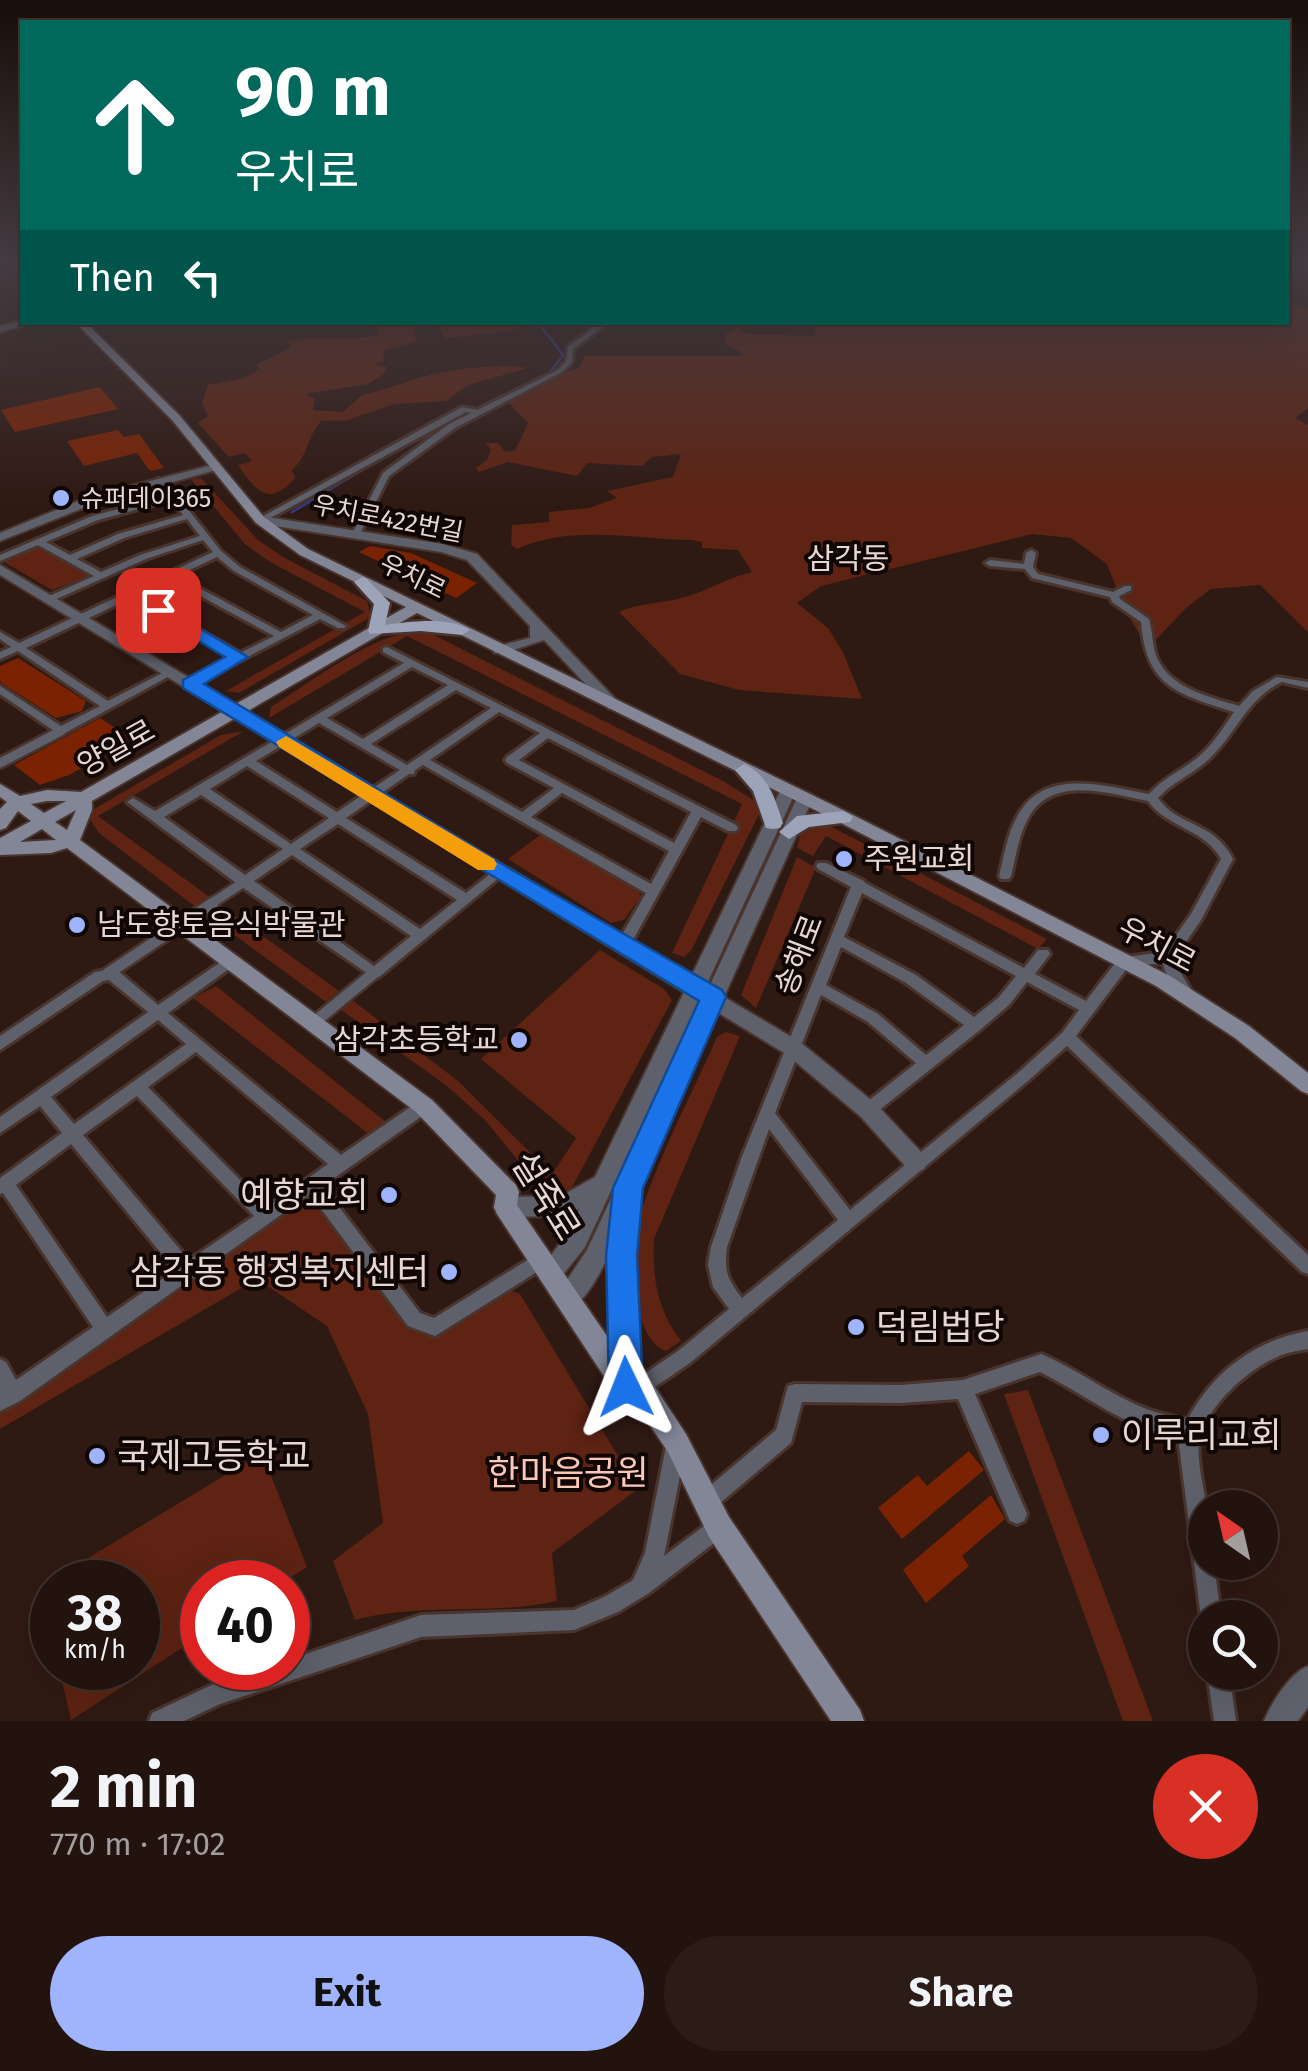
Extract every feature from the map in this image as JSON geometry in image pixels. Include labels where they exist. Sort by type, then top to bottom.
[{"type":"main road","name":"우치로","points":[[101,343],[168,410],[260,520],[301,550],[843,817],[1186,993],[1308,1085]]},
{"type":"main road","points":[[362,582],[382,603],[376,631],[420,626],[462,630]]},
{"type":"main road","name":"양일로","points":[[0,847],[415,608]]},
{"type":"main road","points":[[744,770],[762,789],[781,827],[843,817]]},
{"type":"main road","name":"설죽로","points":[[0,789],[424,1106],[508,1192],[505,1206],[568,1298],[677,1443],[712,1515],[849,1721]]},
{"type":"main road","points":[[0,824],[2,816],[17,801],[64,794],[83,798],[84,810],[71,842],[50,847],[0,847]]},
{"type":"street","points":[[301,550],[320,534],[353,533],[386,475],[415,457],[440,434],[566,367],[570,348],[576,343]]},
{"type":"street","points":[[260,520],[465,409],[478,413]]},
{"type":"street","points":[[0,537],[92,500],[216,467]]},
{"type":"street","points":[[161,481],[218,553],[253,580],[341,626]]},
{"type":"street","points":[[0,558],[96,518],[173,496]]},
{"type":"street","points":[[70,558],[121,536],[188,516]]},
{"type":"street","name":"우치로422번길","points":[[260,520],[444,548],[472,558],[614,706]]},
{"type":"street","points":[[50,599],[205,537]]},
{"type":"street","points":[[39,542],[101,576]]},
{"type":"street","points":[[0,656],[218,553]]},
{"type":"street","points":[[1031,554],[1028,567],[1034,576],[1114,596],[1146,621],[1152,660],[1166,681],[1201,699],[1242,710]]},
{"type":"street","points":[[990,563],[1028,567]]},
{"type":"street","name":"송해로","points":[[0,569],[794,1048],[868,1110],[916,1162]]},
{"type":"street","points":[[170,576],[280,634]]},
{"type":"street","points":[[1114,596],[1128,588]]},
{"type":"street","points":[[131,594],[239,657]]},
{"type":"street","points":[[190,684],[320,615]]},
{"type":"street","points":[[499,650],[537,640],[536,628]]},
{"type":"street","points":[[0,635],[108,706]]},
{"type":"street","points":[[387,650],[732,828]]},
{"type":"street","points":[[155,817],[411,663]]},
{"type":"street","points":[[0,763],[170,673]]},
{"type":"street","points":[[1152,798],[1158,789],[1206,757],[1242,710],[1269,683],[1291,679],[1308,685]]},
{"type":"street","points":[[363,744],[454,686]]},
{"type":"street","points":[[0,689],[61,731]]},
{"type":"street","points":[[0,1044],[498,708]]},
{"type":"street","points":[[320,719],[410,770]]},
{"type":"street","points":[[546,734],[511,760],[676,850]]},
{"type":"street","points":[[248,761],[466,899]]},
{"type":"street","points":[[424,761],[654,892]]},
{"type":"street","points":[[633,1387],[740,1310],[1067,1037],[1124,962],[1168,957],[1196,917],[1227,859],[1216,841],[1164,812],[1152,798],[1085,785],[1054,786],[1039,794],[1025,815],[1010,849],[1005,876]]},
{"type":"street","points":[[523,817],[561,788]]},
{"type":"street","points":[[201,790],[421,936]]},
{"type":"street","points":[[312,1184],[414,1320],[435,1326],[546,1266],[577,1239],[704,992],[797,794]]},
{"type":"street","points":[[132,802],[374,974]]},
{"type":"street","points":[[622,946],[698,811]]},
{"type":"street","points":[[822,866],[1089,1009]]},
{"type":"street","points":[[312,1025],[499,873]]},
{"type":"street","name":"송해로","points":[[794,1048],[859,884]]},
{"type":"street","points":[[838,939],[911,979],[975,1026]]},
{"type":"street","points":[[868,1110],[975,1026],[1026,976],[1042,954]]},
{"type":"street","points":[[1168,957],[1186,993]]},
{"type":"street","points":[[0,1126],[228,962]]},
{"type":"street","points":[[106,975],[112,974],[341,1165]]},
{"type":"street","points":[[820,988],[874,1018],[927,1064]]},
{"type":"street","points":[[568,1298],[594,1258],[628,1188],[704,992]]},
{"type":"street","points":[[1067,1037],[1308,1266]]},
{"type":"street","points":[[105,1329],[2,1185],[195,1045]]},
{"type":"street","points":[[740,1310],[722,1286],[716,1265],[748,1159],[794,1048]]},
{"type":"street","points":[[137,1086],[265,1216]]},
{"type":"street","points":[[42,1096],[188,1272]]},
{"type":"street","points":[[0,1368],[6,1398],[424,1106]]},
{"type":"street","points":[[768,1116],[848,1220]]},
{"type":"street","points":[[505,1206],[564,1206],[602,1184]]},
{"type":"street","points":[[628,1188],[622,1256],[633,1387]]},
{"type":"street","points":[[1209,1600],[1189,1445],[1191,1429],[1217,1393],[1252,1360],[1272,1348],[1308,1340]]},
{"type":"street","points":[[160,1721],[216,1694],[421,1626],[574,1620],[611,1605],[642,1586],[784,1436],[795,1393],[902,1394],[962,1389],[1041,1363],[1138,1419],[1158,1426],[1191,1429]]},
{"type":"street","points":[[962,1389],[1017,1514]]},
{"type":"street","points":[[642,1586],[655,1554],[677,1443]]},
{"type":"street","points":[[1280,1721],[1308,1681]]},
{"type":"street","points":[[1221,1690],[1225,1721]]},
{"type":"green space","points":[[288,343],[411,343],[383,351],[384,361],[375,364],[387,367],[385,373],[368,384],[305,394],[315,399],[313,410],[343,412],[363,394],[443,372],[528,368],[468,385],[446,401],[394,404],[348,420],[321,421],[292,470],[295,478],[270,494],[257,488],[238,465],[252,461],[245,453],[229,457],[198,423],[208,416],[202,403],[208,385],[245,378],[260,369],[256,365],[292,347]]},
{"type":"green space","points":[[1308,343],[1308,408],[1295,418],[1308,425],[1308,632],[1260,585],[1211,589],[1186,608],[1148,648],[1126,612],[1107,564],[1071,538],[1032,534],[821,586],[797,603],[828,628],[843,652],[862,699],[739,690],[680,674],[619,612],[682,598],[752,572],[738,550],[702,548],[702,542],[692,540],[603,535],[558,537],[517,549],[511,545],[512,525],[549,522],[549,512],[589,508],[617,498],[607,491],[673,477],[681,454],[652,457],[642,466],[587,463],[577,476],[508,462],[479,472],[476,468],[487,460],[491,450],[486,443],[498,443],[505,452],[515,451],[528,423],[508,402],[579,368],[585,356],[747,356],[726,344]]},
{"type":"green space","points":[[201,478],[258,540],[367,601],[371,617],[239,693],[226,691],[365,612],[270,562],[245,544],[191,479]]},
{"type":"green space","points":[[41,546],[90,572],[89,577],[52,590],[4,562]]},
{"type":"green space","points":[[426,631],[723,781],[758,803],[760,812],[691,951],[684,957],[672,953],[742,804],[407,636],[269,718],[271,707],[346,658],[387,638]]},
{"type":"green space","points":[[244,731],[98,816],[211,898],[197,908],[99,833],[88,816],[221,735]]},
{"type":"green space","points":[[818,825],[828,825],[1047,939],[1038,949],[826,836],[813,856],[797,848],[800,835]]},
{"type":"green space","points":[[543,833],[638,890],[641,896],[624,920],[611,923],[508,859]]},
{"type":"green space","points":[[797,857],[816,868],[756,1008],[741,995]]},
{"type":"green space","points":[[220,905],[339,991],[326,1002],[206,914]]},
{"type":"green space","points":[[600,950],[664,989],[672,1000],[568,1195],[550,1200],[486,1121],[447,1086],[340,1009],[352,1000],[458,1081],[552,1174],[576,1138],[481,1059]]},
{"type":"green space","points":[[216,986],[386,1122],[369,1134],[193,998]]},
{"type":"green space","points":[[726,1032],[740,1036],[654,1239],[658,1293],[666,1317],[681,1341],[666,1351],[649,1337],[640,1315],[631,1269],[634,1239],[665,1150],[717,1037]]},
{"type":"green space","name":"한마음공원","points":[[299,1200],[313,1200],[410,1329],[436,1335],[508,1290],[520,1294],[638,1489],[552,1553],[557,1601],[507,1608],[407,1612],[355,1620],[333,1561],[383,1523],[368,1414],[327,1326],[257,1279],[0,1429],[0,1409]]},
{"type":"green space","points":[[1028,1390],[1153,1721],[1123,1721],[1004,1394]]},
{"type":"green space","points":[[262,1453],[304,1560],[180,1560],[180,1649],[160,1662],[160,1560],[85,1560]]},
{"type":"green space","points":[[64,1690],[117,1690],[71,1720]]},
{"type":"building","points":[[100,387],[118,409],[15,432],[1,410]]},
{"type":"building","points":[[118,430],[124,437],[139,434],[164,468],[150,471],[137,453],[84,466],[67,441]]},
{"type":"building","points":[[370,546],[411,553],[477,583],[456,598],[359,552]]},
{"type":"building","points":[[18,658],[86,701],[82,711],[56,718],[0,682],[0,666]]},
{"type":"building","points":[[100,718],[133,740],[69,775],[40,785],[14,765]]},
{"type":"building","points":[[969,1451],[984,1470],[902,1539],[878,1508],[918,1475],[927,1486]]},
{"type":"building","points":[[991,1495],[1005,1519],[962,1556],[969,1566],[926,1603],[903,1570]]},
{"type":"waterway","points":[[292,512],[386,456],[549,373],[563,355],[554,343]]},
{"type":"slow traffic","points":[[286,742],[486,864]]},
{"type":"place","name":"슈퍼데이365","points":[[61,498]]},
{"type":"place","name":"주원교회","points":[[844,859]]},
{"type":"place","name":"남도향토음식박물관","points":[[77,925]]},
{"type":"place","name":"삼각초등학교","points":[[519,1040]]},
{"type":"place","name":"예향교회","points":[[389,1195]]},
{"type":"place","name":"삼각동 행정복지센터","points":[[449,1272]]},
{"type":"place","name":"덕림법당","points":[[856,1327]]},
{"type":"place","name":"이루리교회","points":[[1101,1435]]},
{"type":"place","name":"국제고등학교","points":[[97,1456]]},
{"type":"district","name":"삼각동","points":[[848,559]]},
{"type":"route","points":[[158,610],[239,657],[190,684],[499,873],[713,997],[628,1188],[622,1222],[626,1387]]}]
